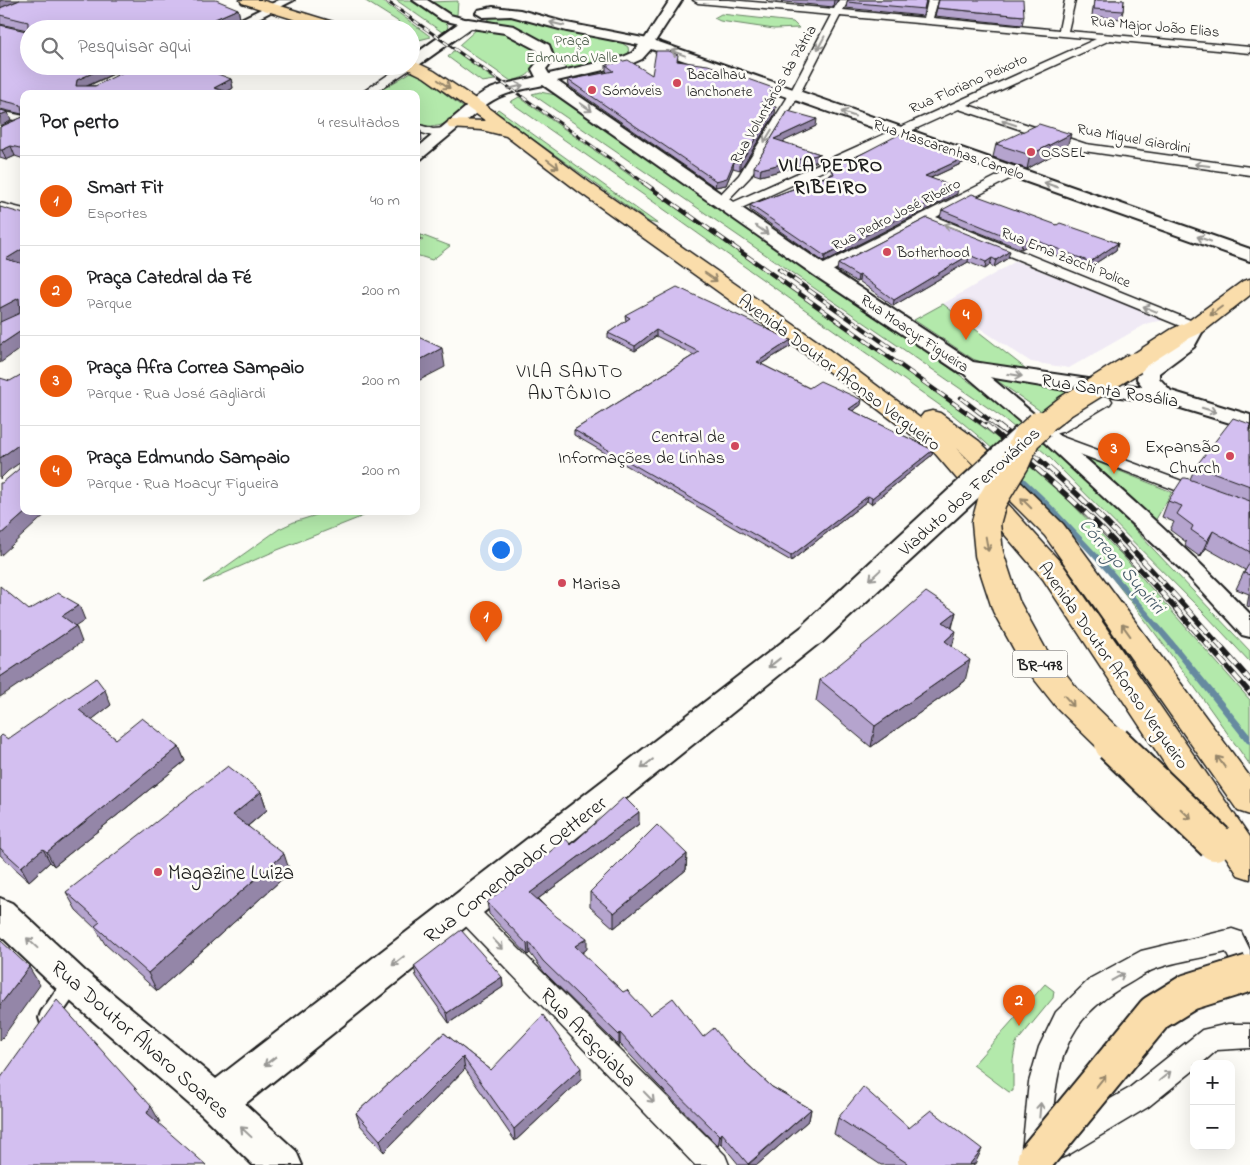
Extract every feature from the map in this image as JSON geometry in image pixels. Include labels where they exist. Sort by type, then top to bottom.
[{"type":"main road","points":[[510,0],[537,18]]},
{"type":"main road","points":[[240,4],[274,7],[314,20]]},
{"type":"main road","points":[[274,7],[291,20]]},
{"type":"main road","points":[[420,56],[459,31],[472,18],[488,12],[503,11],[648,43],[636,56],[623,62],[505,89],[482,101]]},
{"type":"main road","points":[[472,18],[503,27],[522,36],[544,48],[547,59],[565,70],[579,72]]},
{"type":"main road","points":[[613,35],[632,45],[636,56]]},
{"type":"main road","name":"Rua Mascarenhas Camelo","points":[[648,43],[1250,255]]},
{"type":"main road","points":[[546,80],[539,72],[539,69],[547,59]]},
{"type":"main road","name":"Avenida Doutor Afonso Vergueiro","points":[[420,67],[429,74],[482,101],[583,165]]},
{"type":"main road","name":"Rua Moacyr Figueira","points":[[546,80],[821,271],[967,367]]},
{"type":"main road","name":"Avenida Doutor Afonso Vergueiro","points":[[482,101],[514,134],[584,187],[812,348],[942,446],[1053,572],[1250,866]]},
{"type":"main road","points":[[451,128],[483,125],[514,134]]},
{"type":"main road","name":"Avenida Doutor Afonso Vergueiro","points":[[615,188],[970,446],[1054,530],[1250,802]]},
{"type":"main road","points":[[1163,396],[1148,379],[1149,371],[1187,343],[1188,330],[1250,285]]},
{"type":"main road","name":"Viaduto dos Ferroviários","points":[[813,632],[1040,435],[1061,411],[1188,330]]},
{"type":"main road","name":"Rua Santa Rosália","points":[[967,367],[1163,396],[1250,422]]},
{"type":"main road","name":"BR-478","points":[[1040,435],[1016,462],[996,492],[987,513],[985,532],[990,563],[1014,626],[1052,681],[1078,710],[1216,842],[1250,866]]},
{"type":"main road","name":"Rua Comendador Oetterer","points":[[216,1103],[813,632]]},
{"type":"main road","name":"Rua Doutor Álvaro Soares","points":[[0,913],[73,982],[216,1103],[282,1165]]},
{"type":"main road","points":[[1034,1162],[1155,1013],[1176,998],[1200,986],[1250,974]]},
{"type":"street","points":[[419,0],[446,18],[472,18]]},
{"type":"street","points":[[648,43],[676,0]]},
{"type":"street","name":"Rua Major João Elias","points":[[698,0],[1250,50]]},
{"type":"street","name":"Rua Voluntários da Pátria","points":[[726,205],[794,95],[844,0]]},
{"type":"street","points":[[928,21],[933,0]]},
{"type":"street","points":[[1063,33],[1070,0]]},
{"type":"street","points":[[246,20],[274,7]]},
{"type":"street","name":"Rua Floriano Peixoto","points":[[726,205],[771,190],[1108,37]]},
{"type":"street","points":[[371,90],[393,75]]},
{"type":"street","points":[[420,153],[482,101]]},
{"type":"street","name":"Rua Miguel Giardini","points":[[958,106],[1084,147],[1167,161],[1250,171]]},
{"type":"street","points":[[0,114],[20,120]]},
{"type":"street","points":[[8,129],[20,123]]},
{"type":"street","points":[[420,128],[432,133],[451,128]]},
{"type":"street","name":"Rua Pedro José Ribeiro","points":[[821,271],[1013,172]]},
{"type":"street","name":"Rua Voluntários da Pátria","points":[[744,177],[771,190]]},
{"type":"street","points":[[0,207],[20,212]]},
{"type":"street","name":"Rua Ema Zacchi Police","points":[[925,217],[1188,330]]},
{"type":"street","name":"Rua Moacyr Figueira","points":[[967,367],[1040,435],[1076,452],[1195,570],[1250,629]]},
{"type":"street","points":[[1040,435],[1059,428],[1104,400]]},
{"type":"street","points":[[1076,452],[1250,512]]},
{"type":"street","name":"Rua Araçoiaba","points":[[464,909],[715,1165]]},
{"type":"street","points":[[1034,1162],[1042,1082],[1052,1047],[1065,1022],[1100,986],[1150,959],[1232,940],[1250,974]]},
{"type":"street","points":[[39,1031],[73,982]]},
{"type":"street","points":[[1034,1162],[1138,1098],[1211,1039],[1228,1036],[1250,1036]]},
{"type":"shaded area","points":[[1016,261],[1166,320],[1148,323],[1069,368],[1031,362],[943,304]]},
{"type":"green space","points":[[364,0],[381,0],[408,20],[396,20]]},
{"type":"green space","points":[[396,0],[409,0],[446,23],[448,25],[447,30],[442,32]]},
{"type":"green space","points":[[458,1],[457,15],[449,15],[442,12],[430,2]]},
{"type":"green space","name":"Praça Edmundo Valle","points":[[508,14],[537,24],[611,36],[628,47],[629,54],[620,62],[568,69],[510,26],[487,20],[495,15]]},
{"type":"green space","points":[[721,14],[793,22],[799,28],[774,29],[720,21],[714,18]]},
{"type":"green space","points":[[478,28],[501,30],[539,49],[540,53],[528,75],[511,81],[459,45]]},
{"type":"green space","points":[[420,29],[431,37],[420,40]]},
{"type":"green space","points":[[453,51],[495,80],[482,82],[448,57]]},
{"type":"green space","points":[[406,75],[418,75],[464,108],[443,124],[437,126],[425,125],[420,124],[420,90],[382,90]]},
{"type":"green space","points":[[540,92],[561,96],[1014,413],[1080,472],[1250,651],[1250,662],[1046,454],[1003,418],[532,94]]},
{"type":"green space","points":[[519,97],[927,385],[1000,440],[1070,502],[1122,555],[1250,700],[1250,765],[1183,671],[1113,579],[1037,492],[996,452],[952,414],[510,102]]},
{"type":"green space","points":[[498,109],[658,224],[649,222],[495,112]]},
{"type":"green space","points":[[420,235],[450,246],[432,260],[420,256],[420,242],[423,240],[420,239]]},
{"type":"green space","points":[[943,304],[1025,368],[991,366],[973,359],[914,320]]},
{"type":"green space","points":[[992,377],[1097,397],[1056,422]]},
{"type":"green space","points":[[1082,456],[1172,492],[1155,521]]},
{"type":"green space","points":[[316,515],[366,515],[275,551],[203,583],[279,529]]},
{"type":"green space","points":[[1045,984],[1054,991],[1053,998],[1016,1043],[1013,1060],[1013,1091],[1009,1092],[973,1065]]},
{"type":"building","points":[[20,0],[216,0],[238,9],[215,19],[217,20],[20,20],[0,15],[0,8]]},
{"type":"building","points":[[848,0],[926,0],[924,9],[847,2]]},
{"type":"building","points":[[939,0],[1023,0],[1024,16],[937,8]]},
{"type":"building","points":[[1095,0],[1124,0],[1123,11],[1094,9]]},
{"type":"building","points":[[0,25],[20,30],[20,75],[88,75],[77,80],[76,86],[95,86],[118,75],[221,75],[231,79],[214,88],[221,90],[20,90],[20,105],[0,100]]},
{"type":"building","points":[[656,51],[669,51],[678,55],[677,61],[708,65],[776,89],[761,103],[776,107],[740,163],[734,161],[727,178],[716,181],[568,80],[614,71],[606,65],[628,60],[652,75]]},
{"type":"building","points":[[0,110],[8,112],[0,115]]},
{"type":"building","points":[[788,111],[817,119],[774,139],[820,154],[761,169],[754,167]]},
{"type":"building","points":[[20,118],[20,148],[11,146],[0,150],[0,127]]},
{"type":"building","points":[[1039,124],[1071,134],[1030,155],[996,144]]},
{"type":"building","points":[[900,134],[966,157],[925,176],[958,188],[825,256],[750,205],[834,174],[831,165],[845,160],[848,161]]},
{"type":"building","points":[[972,194],[1057,225],[1060,223],[1118,243],[1090,262],[1031,238],[1022,243],[942,210]]},
{"type":"building","points":[[0,207],[20,213],[20,250],[6,259],[20,263],[20,313],[19,298],[0,308]]},
{"type":"building","points":[[927,218],[1010,251],[996,260],[992,258],[986,262],[969,255],[894,300],[860,275],[858,276],[838,264]]},
{"type":"building","points":[[677,287],[791,340],[757,362],[809,388],[820,381],[862,400],[849,409],[933,450],[872,498],[868,496],[791,556],[574,430],[699,352],[656,330],[635,346],[608,333],[630,318],[625,315]]},
{"type":"building","points":[[20,313],[20,332],[0,345],[0,322]]},
{"type":"building","points":[[420,338],[442,348],[420,360]]},
{"type":"building","points":[[20,375],[20,444],[0,458],[0,378],[10,381]]},
{"type":"building","name":"Expansão Church","points":[[1233,418],[1250,424],[1250,486],[1196,466]]},
{"type":"building","points":[[20,463],[20,515],[22,515],[0,535],[0,483],[19,469]]},
{"type":"building","points":[[1183,478],[1250,501],[1250,552],[1213,531],[1207,541],[1191,530],[1193,526],[1177,514],[1182,506],[1168,501]]},
{"type":"building","points":[[1250,562],[1250,575],[1244,573]]},
{"type":"building","points":[[0,586],[29,610],[58,593],[79,605],[62,616],[76,626],[0,677]]},
{"type":"building","points":[[926,592],[956,612],[943,622],[956,631],[945,641],[970,660],[875,726],[820,680]]},
{"type":"building","points":[[96,678],[105,690],[79,710],[116,739],[142,718],[179,747],[47,852],[43,849],[21,867],[0,848],[0,737],[2,735],[8,739]]},
{"type":"building","points":[[228,766],[261,792],[233,815],[284,854],[148,973],[95,926],[100,922],[66,892]]},
{"type":"building","points":[[624,797],[639,812],[530,893],[557,917],[587,938],[575,946],[623,992],[627,990],[650,1015],[673,998],[703,1037],[714,1028],[730,1048],[772,1087],[811,1109],[748,1164],[722,1133],[720,1136],[656,1073],[620,1033],[619,1035],[543,961],[529,942],[527,944],[487,902],[566,839],[571,845]]},
{"type":"building","points":[[657,825],[687,854],[614,913],[590,892]]},
{"type":"building","points":[[461,930],[502,977],[447,1013],[414,966]]},
{"type":"building","points":[[0,940],[29,967],[0,1005]]},
{"type":"building","points":[[57,1000],[151,1106],[147,1113],[206,1165],[0,1165],[0,1079]]},
{"type":"building","points":[[543,1015],[581,1068],[514,1129],[463,1057],[380,1140],[356,1113],[444,1033],[491,1070]]},
{"type":"building","points":[[863,1087],[909,1128],[931,1110],[982,1149],[969,1165],[906,1165],[907,1163],[838,1118]]},
{"type":"waterway","name":"Córrego Supiriri","points":[[1014,473],[1049,505],[1103,564],[1189,664],[1250,741]]},
{"type":"railway","points":[[385,0],[413,20]]},
{"type":"railway","points":[[420,25],[646,184]]},
{"type":"railway","points":[[644,183],[987,427]]},
{"type":"railway","points":[[779,269],[894,350]]},
{"type":"railway","points":[[961,398],[998,427]]},
{"type":"railway","points":[[986,425],[1097,524],[1156,586],[1250,693]]},
{"type":"railway","points":[[997,425],[1066,483],[1130,546],[1250,680]]},
{"type":"place","name":"Bacalhau lanchonete","points":[[677,83]]},
{"type":"place","name":"Sómóveis","points":[[592,90]]},
{"type":"place","name":"OSSEL","points":[[1031,152]]},
{"type":"place","name":"Botherhood","points":[[887,252]]},
{"type":"place","name":"Praça Edmundo Sampaio","points":[[966,340]]},
{"type":"place","name":"Central de Informações de Linhas","points":[[735,446]]},
{"type":"place","name":"Expansão Church","points":[[1230,456]]},
{"type":"place","name":"Praça Afra Correa Sampaio","points":[[1114,474]]},
{"type":"place","name":"Marisa","points":[[562,583]]},
{"type":"place","name":"Smart Fit","points":[[486,642]]},
{"type":"place","name":"Magazine Luiza","points":[[158,872]]},
{"type":"place","name":"Praça Catedral da Fé","points":[[1019,1026]]},
{"type":"district","name":"VILA PEDRO RIBEIRO","points":[[831,175]]},
{"type":"district","name":"VILA SANTO ANTÔNIO","points":[[570,381]]}]
